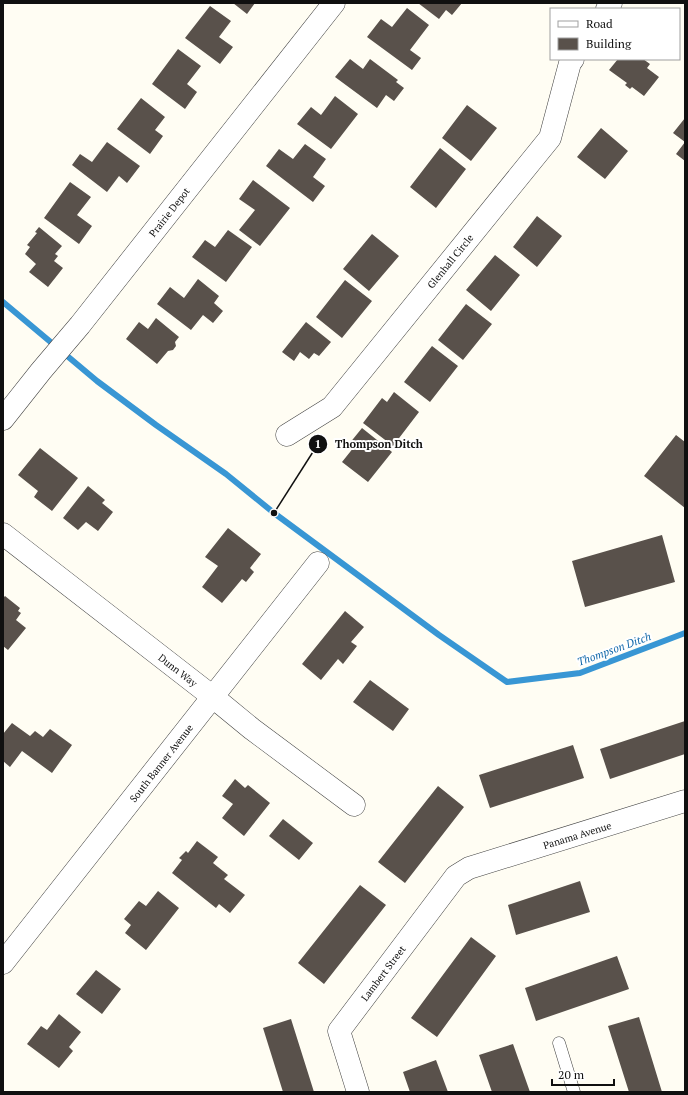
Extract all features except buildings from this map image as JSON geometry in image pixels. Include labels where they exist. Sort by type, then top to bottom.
[{"type":"street","name":"Prairie Depot","points":[[3,419],[80,325],[334,3]]},
{"type":"street","name":"Glenhall Circle","points":[[287,435],[332,406],[550,138],[570,63],[572,60]]},
{"type":"street","name":"Dunn Way","points":[[3,534],[252,729],[354,805]]},
{"type":"street","name":"South Banner Avenue","points":[[3,963],[318,563]]},
{"type":"street","name":"Panama Avenue","points":[[469,868],[685,801]]},
{"type":"street","name":"Lambert Street","points":[[358,1092],[339,1031],[456,876],[469,868]]},
{"type":"lane","points":[[559,1042],[574,1092]]},
{"type":"waterway","name":"Thompson Ditch","points":[[3,302],[97,381],[226,474],[274,513],[439,635],[507,682],[580,673],[685,633]]},
{"type":"place","name":"Thompson Ditch","points":[[274,513]]}]
